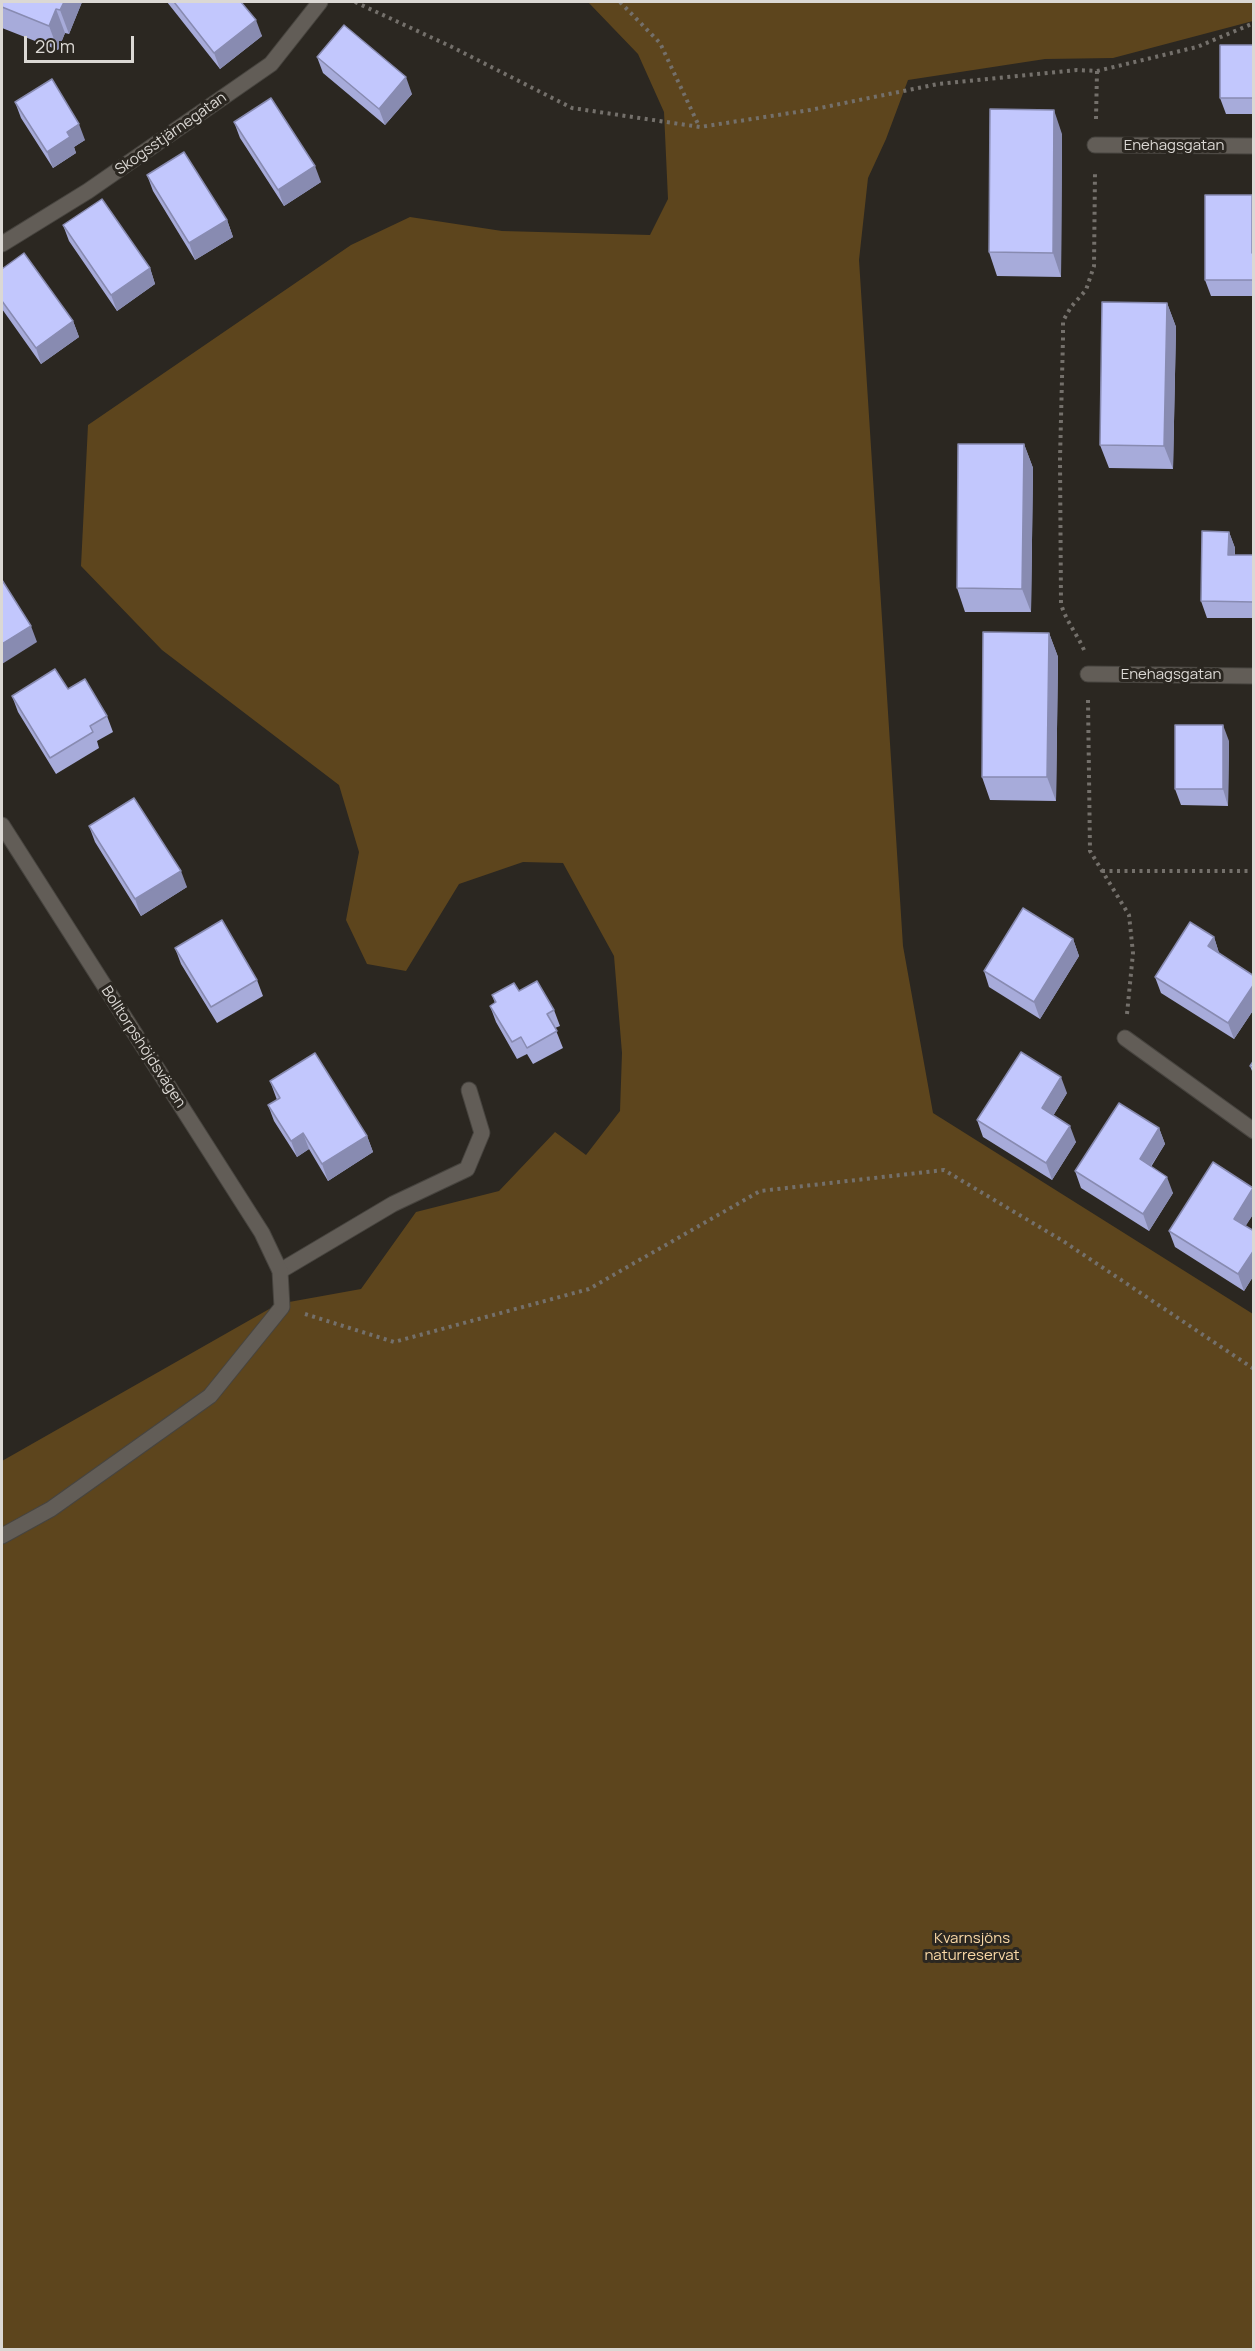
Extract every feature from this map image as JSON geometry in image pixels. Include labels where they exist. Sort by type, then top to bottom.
[{"type":"street","name":"Skogsstjärnegatan","points":[[2,244],[88,191],[271,64],[320,2]]},
{"type":"street","name":"Enehagsgatan","points":[[1095,145],[1254,146]]},
{"type":"street","name":"Enehagsgatan","points":[[1088,674],[1254,675]]},
{"type":"street","name":"Bolltorpshöjdsvägen","points":[[2,825],[262,1233],[280,1271],[282,1307]]},
{"type":"street","points":[[1125,1038],[1254,1131]]},
{"type":"street","points":[[280,1271],[393,1204],[466,1169],[482,1133],[469,1090]]},
{"type":"street","points":[[2,1536],[51,1509],[210,1396],[282,1307]]},
{"type":"path","points":[[355,2],[452,47],[572,108],[700,127],[810,110],[938,84],[1077,70],[1097,71],[1197,47],[1254,23]]},
{"type":"path","points":[[620,2],[660,43],[700,127]]},
{"type":"path","points":[[1097,71],[1094,266],[1086,290],[1071,307],[1064,321],[1060,459],[1061,604],[1065,618],[1078,637],[1085,653],[1088,674],[1090,851],[1129,915],[1133,953],[1125,1038]]},
{"type":"path","points":[[1102,872],[1254,871]]},
{"type":"path","points":[[282,1307],[394,1342],[589,1289],[760,1191],[944,1170],[1063,1241],[1254,1369]]},
{"type":"green space","name":"Kvarnsjöns naturreservat","points":[[588,2],[1253,2],[1253,21],[1113,58],[1045,59],[908,80],[886,139],[868,178],[859,260],[903,946],[933,1113],[1253,1314],[1253,2349],[2,2349],[2,1461],[278,1304],[361,1289],[416,1212],[499,1191],[555,1132],[586,1155],[620,1111],[622,1053],[614,956],[563,863],[523,862],[459,884],[406,971],[367,964],[346,920],[359,852],[339,785],[162,650],[81,566],[88,425],[351,245],[410,217],[502,231],[650,235],[668,199],[664,112],[638,54]]},
{"type":"building","points":[[2,2],[64,2],[60,10],[56,9],[49,26],[2,7]]},
{"type":"building","points":[[174,2],[241,2],[256,20],[214,53]]},
{"type":"building","points":[[344,25],[406,77],[379,109],[317,57]]},
{"type":"building","points":[[1220,45],[1254,45],[1254,98],[1220,98]]},
{"type":"building","points":[[52,79],[79,124],[67,132],[70,137],[47,152],[15,102]]},
{"type":"building","points":[[271,98],[315,166],[278,190],[234,122]]},
{"type":"building","points":[[990,109],[1054,110],[1053,253],[989,252]]},
{"type":"building","points":[[184,152],[227,220],[189,243],[147,175]]},
{"type":"building","points":[[1205,195],[1252,195],[1254,280],[1205,280]]},
{"type":"building","points":[[102,199],[150,268],[111,295],[63,225]]},
{"type":"building","points":[[24,253],[73,321],[36,348],[2,301],[2,269]]},
{"type":"building","points":[[1102,302],[1167,303],[1164,446],[1100,445]]},
{"type":"building","points":[[958,444],[1024,444],[1022,589],[957,588]]},
{"type":"building","points":[[1202,531],[1229,532],[1228,555],[1254,555],[1254,602],[1201,601]]},
{"type":"building","points":[[2,580],[31,626],[2,644]]},
{"type":"building","points":[[983,632],[1049,633],[1047,777],[982,777]]},
{"type":"building","points":[[55,669],[68,689],[85,679],[107,716],[90,726],[93,732],[50,758],[12,696]]},
{"type":"building","points":[[1175,725],[1223,725],[1223,789],[1175,789]]},
{"type":"building","points":[[134,798],[181,871],[135,899],[89,826]]},
{"type":"building","points":[[1023,908],[1073,939],[1034,1002],[984,971]]},
{"type":"building","points":[[222,920],[257,980],[211,1007],[175,948]]},
{"type":"building","points":[[1190,922],[1214,937],[1208,946],[1254,976],[1254,984],[1228,1023],[1155,977]]},
{"type":"building","points":[[537,981],[554,1010],[547,1014],[557,1031],[527,1048],[521,1037],[512,1042],[490,1006],[496,1002],[492,995],[514,983],[519,991]]},
{"type":"building","points":[[1021,1052],[1061,1077],[1042,1108],[1070,1126],[1046,1163],[977,1120]]},
{"type":"building","points":[[315,1053],[367,1136],[322,1164],[303,1133],[291,1141],[268,1105],[280,1098],[270,1081]]},
{"type":"building","points":[[1119,1103],[1159,1128],[1140,1159],[1167,1177],[1143,1214],[1075,1171]]},
{"type":"building","points":[[1213,1162],[1253,1188],[1234,1219],[1254,1231],[1254,1250],[1238,1274],[1169,1231]]}]
